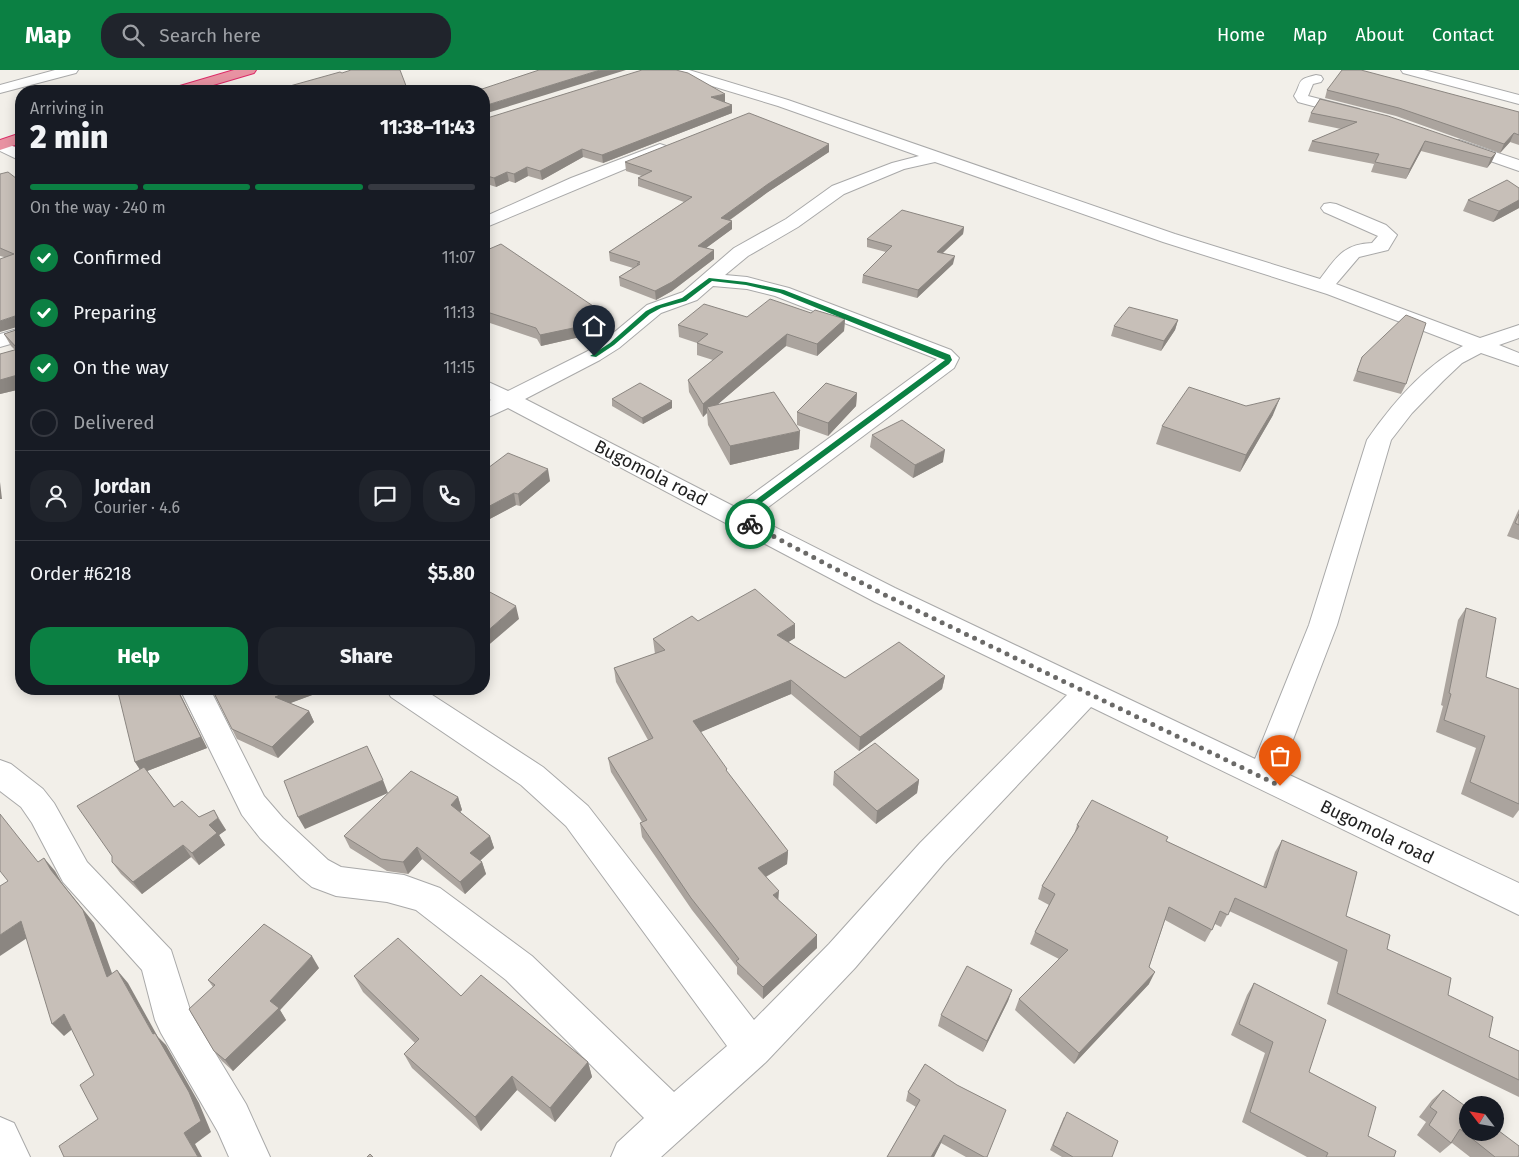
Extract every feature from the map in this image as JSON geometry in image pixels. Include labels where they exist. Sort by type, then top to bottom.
[{"type":"highway","points":[[198,85],[249,70]]},
{"type":"highway","points":[[0,145],[15,140]]},
{"type":"street","points":[[0,89],[71,70]]},
{"type":"street","points":[[674,70],[783,103],[1160,235],[1372,303],[1519,360]]},
{"type":"street","points":[[1408,70],[1519,100]]},
{"type":"street","points":[[1316,79],[1306,82],[1306,88],[1301,96],[1302,99],[1365,115]]},
{"type":"street","points":[[753,112],[783,103]]},
{"type":"street","points":[[1441,139],[1519,166]]},
{"type":"street","points":[[490,220],[577,182],[678,142]]},
{"type":"street","points":[[0,145],[15,153]]},
{"type":"street","points":[[492,399],[594,356],[612,344],[648,313],[658,307],[684,299],[711,280],[741,252],[792,223],[838,190],[898,166],[938,156]]},
{"type":"street","points":[[1324,287],[1352,253],[1380,247],[1385,243],[1388,235],[1380,229],[1354,220],[1330,208]]},
{"type":"street","points":[[711,280],[746,283],[782,292],[944,354],[948,358],[946,363],[737,518]]},
{"type":"street","points":[[1263,778],[1323,625],[1379,440],[1388,426],[1456,358],[1482,345],[1519,331]]},
{"type":"street","points":[[0,341],[15,336]]},
{"type":"street","name":"Bugomola road","points":[[492,399],[737,518],[885,595],[1519,900]]},
{"type":"street","points":[[631,1157],[752,1049],[842,956],[932,853],[1087,693]]},
{"type":"street","points":[[199,695],[210,711],[249,798],[260,814],[318,872],[327,878],[337,881],[415,892],[428,899],[519,968],[673,1120]]},
{"type":"street","points":[[410,695],[532,776],[577,816],[752,1049]]},
{"type":"street","points":[[0,773],[32,798],[43,813],[75,872],[158,962],[174,1020],[232,1118],[250,1157]]},
{"type":"street","points":[[0,1137],[10,1157]]},
{"type":"building","points":[[351,70],[400,70],[406,85],[293,85]]},
{"type":"building","points":[[539,70],[600,70],[490,104],[490,86]]},
{"type":"building","points":[[642,70],[676,70],[688,73],[725,94],[711,97],[732,105],[602,155],[582,149],[540,171],[527,167],[514,174],[507,172],[494,178],[490,177],[490,117]]},
{"type":"building","points":[[1342,70],[1361,70],[1519,112],[1519,135],[1514,133],[1504,144],[1399,108],[1327,90]]},
{"type":"building","points":[[1320,99],[1388,116],[1496,153],[1491,158],[1425,141],[1410,169],[1375,162],[1379,154],[1312,141],[1357,122],[1311,113]]},
{"type":"building","points":[[749,113],[829,144],[721,218],[732,221],[698,246],[714,250],[672,282],[655,291],[619,277],[640,264],[637,264],[640,262],[609,252],[692,197],[638,178],[652,171],[625,162]]},
{"type":"building","points":[[8,172],[15,177],[15,316],[0,321],[0,259],[14,254],[0,248],[0,174]]},
{"type":"building","points":[[1507,180],[1519,188],[1519,200],[1499,211],[1468,200]]},
{"type":"building","points":[[902,210],[964,227],[937,252],[955,256],[918,290],[863,275],[892,246],[867,239]]},
{"type":"building","points":[[501,244],[596,308],[579,318],[592,324],[540,335],[536,328],[490,313],[490,249]]},
{"type":"building","points":[[770,299],[811,313],[815,310],[845,319],[817,344],[787,334],[703,404],[688,380],[723,352],[697,343],[708,334],[678,325],[704,304],[747,317]]},
{"type":"building","points":[[1129,307],[1178,320],[1164,341],[1114,326]]},
{"type":"building","points":[[1406,315],[1426,323],[1406,384],[1357,371],[1362,357]]},
{"type":"building","points":[[15,330],[15,346],[4,334]]},
{"type":"building","points":[[15,350],[15,376],[0,380],[0,354]]},
{"type":"building","points":[[640,383],[672,401],[642,418],[612,399]]},
{"type":"building","points":[[826,383],[857,393],[828,423],[797,412]]},
{"type":"building","points":[[1189,387],[1246,406],[1280,398],[1246,455],[1162,426]]},
{"type":"building","points":[[774,392],[800,431],[730,446],[707,407]]},
{"type":"building","points":[[902,420],[945,450],[915,465],[872,435]]},
{"type":"building","points":[[508,453],[548,469],[518,494],[514,493],[490,506],[490,466]]},
{"type":"building","points":[[1519,514],[1519,525],[1515,523]]},
{"type":"building","points":[[755,589],[795,624],[777,635],[845,678],[899,642],[945,676],[860,737],[791,680],[693,721],[726,770],[788,851],[758,868],[779,891],[773,895],[817,935],[763,987],[736,961],[739,959],[691,898],[640,823],[647,820],[608,758],[653,738],[614,668],[665,650],[653,639],[692,616],[698,621]]},
{"type":"building","points":[[490,592],[516,606],[490,629]]},
{"type":"building","points":[[1466,608],[1496,618],[1486,677],[1519,689],[1519,804],[1470,782],[1485,736],[1444,720],[1451,694],[1449,693]]},
{"type":"building","points":[[119,695],[180,695],[201,737],[135,762]]},
{"type":"building","points":[[215,695],[280,695],[275,697],[309,711],[272,747],[232,729]]},
{"type":"building","points":[[875,743],[919,780],[877,811],[834,772]]},
{"type":"building","points":[[367,746],[383,780],[298,817],[284,781]]},
{"type":"building","points":[[144,767],[174,807],[182,801],[199,817],[214,810],[218,818],[209,825],[217,833],[192,853],[183,845],[133,882],[112,862],[112,856],[77,806]]},
{"type":"building","points":[[411,771],[458,797],[451,805],[490,836],[470,853],[482,862],[460,882],[417,847],[403,862],[381,859],[344,836]]},
{"type":"building","points":[[1092,800],[1168,837],[1166,841],[1266,888],[1282,840],[1357,872],[1346,916],[1390,935],[1387,949],[1451,978],[1448,995],[1493,1017],[1489,1037],[1519,1051],[1519,1080],[1337,993],[1347,950],[1235,898],[1228,915],[1220,911],[1212,930],[1169,907],[1149,967],[1155,972],[1079,1053],[1019,999],[1068,950],[1035,932],[1055,894],[1042,886],[1079,826],[1077,825]]},
{"type":"building","points":[[0,814],[38,862],[44,858],[51,870],[83,910],[107,977],[117,970],[153,1034],[155,1033],[189,1092],[201,1121],[184,1133],[198,1157],[64,1157],[59,1146],[98,1119],[80,1085],[94,1075],[64,1014],[52,1024],[21,921],[0,935],[0,886],[8,881],[0,871]]},
{"type":"building","points":[[264,924],[312,956],[270,1001],[279,1008],[225,1060],[214,1051],[189,1009],[215,985],[208,980]]},
{"type":"building","points":[[398,938],[461,996],[481,975],[588,1062],[550,1108],[512,1076],[475,1117],[404,1054],[419,1039],[354,976]]},
{"type":"building","points":[[967,966],[1012,990],[987,1041],[941,1015]]},
{"type":"building","points":[[1254,983],[1326,1020],[1309,1072],[1376,1107],[1368,1136],[1396,1151],[1394,1157],[1326,1157],[1328,1153],[1250,1112],[1273,1042],[1239,1024]]},
{"type":"building","points":[[925,1064],[957,1085],[1006,1110],[987,1157],[944,1135],[931,1157],[887,1157],[920,1100],[908,1092]]},
{"type":"building","points":[[1443,1090],[1459,1102],[1459,1131],[1451,1143],[1429,1125],[1437,1112],[1430,1107]]},
{"type":"building","points":[[1067,1112],[1118,1141],[1112,1157],[1073,1157],[1053,1145]]},
{"type":"building","points":[[1504,1135],[1519,1146],[1518,1157],[1495,1157],[1475,1141],[1504,1141]]},
{"type":"way so far","points":[[750,524],[885,595],[1280,786]]},
{"type":"route","points":[[594,356],[612,344],[654,309],[690,296],[711,280],[746,283],[782,292],[948,357],[948,362],[737,518],[750,524]]}]
